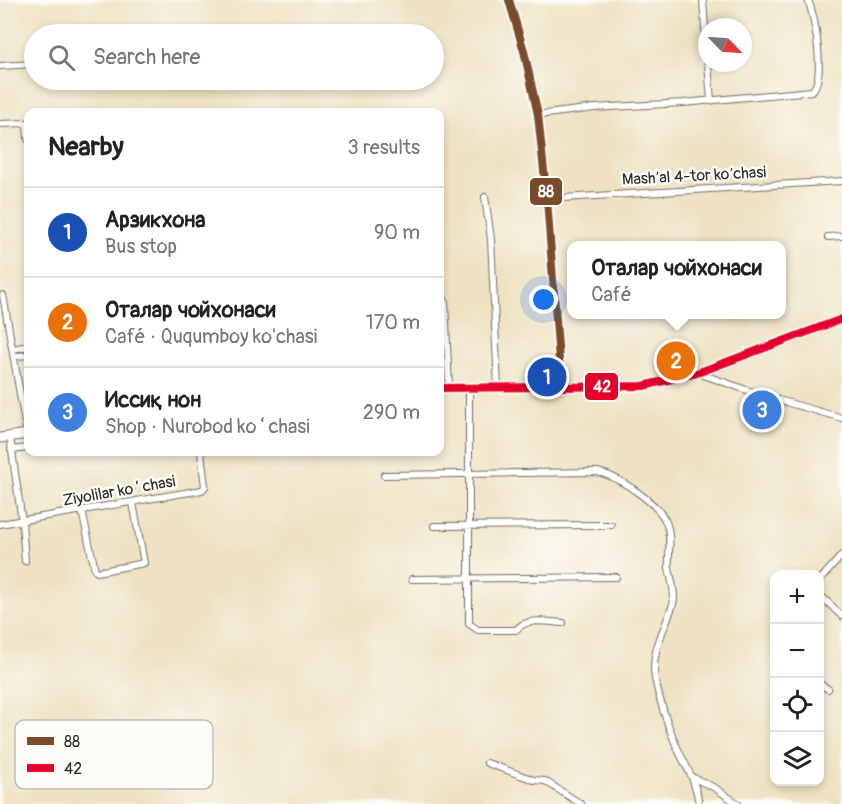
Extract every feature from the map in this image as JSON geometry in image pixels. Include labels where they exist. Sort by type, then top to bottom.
[{"type":"main road","points":[[444,388],[643,386],[697,373],[842,319]]},
{"type":"main road","points":[[5,437],[24,435]]},
{"type":"street","points":[[508,0],[524,51],[538,115],[547,199],[561,387]]},
{"type":"street","points":[[704,0],[705,18]]},
{"type":"street","points":[[538,115],[594,108],[711,101],[812,91],[816,88],[818,68],[816,27],[808,0]]},
{"type":"street","points":[[0,66],[24,65]]},
{"type":"street","points":[[709,72],[711,101]]},
{"type":"street","points":[[0,124],[24,123]]},
{"type":"street","name":"Mashʼal 4-tor koʼchasi","points":[[547,199],[842,181]]},
{"type":"street","points":[[485,197],[491,239],[498,388]]},
{"type":"street","points":[[828,237],[842,236]]},
{"type":"street","points":[[3,295],[24,412]]},
{"type":"street","points":[[444,388],[445,301]]},
{"type":"street","points":[[14,353],[24,348]]},
{"type":"street","points":[[14,353],[24,354]]},
{"type":"street","points":[[697,373],[760,395],[842,418]]},
{"type":"street","points":[[469,388],[470,624],[472,628],[478,630],[516,630],[520,624],[527,622],[562,623]]},
{"type":"street","points":[[5,437],[12,450],[25,561]]},
{"type":"street","points":[[12,450],[24,448]]},
{"type":"street","name":"Ziyolilar koʻchasi","points":[[0,524],[204,489],[201,456]]},
{"type":"street","points":[[384,475],[597,472],[610,474],[631,487],[660,514],[666,521],[668,530],[670,576],[674,596],[654,657],[655,678],[675,744],[694,778],[699,804]]},
{"type":"street","points":[[82,511],[95,570],[99,571],[144,563],[133,503]]},
{"type":"street","points":[[434,526],[611,525]]},
{"type":"street","points":[[824,575],[842,555]]},
{"type":"street","points":[[412,579],[616,577]]},
{"type":"street","points":[[824,600],[842,616]]},
{"type":"street","points":[[824,687],[828,689]]},
{"type":"street","points":[[487,763],[534,780],[545,781],[580,804]]},
{"type":"street","points":[[694,778],[715,788],[738,804]]},
{"type":"transit line","name":"88","points":[[509,0],[524,51],[538,115],[547,199],[561,387]]},
{"type":"transit line","name":"42","points":[[444,388],[643,386],[697,373],[842,319]]},
{"type":"place","name":"Оталар чойхонаси","points":[[676,361]]},
{"type":"place","name":"Арзикхона","points":[[547,377]]},
{"type":"place","name":"Иссиқ нон","points":[[762,410]]}]
